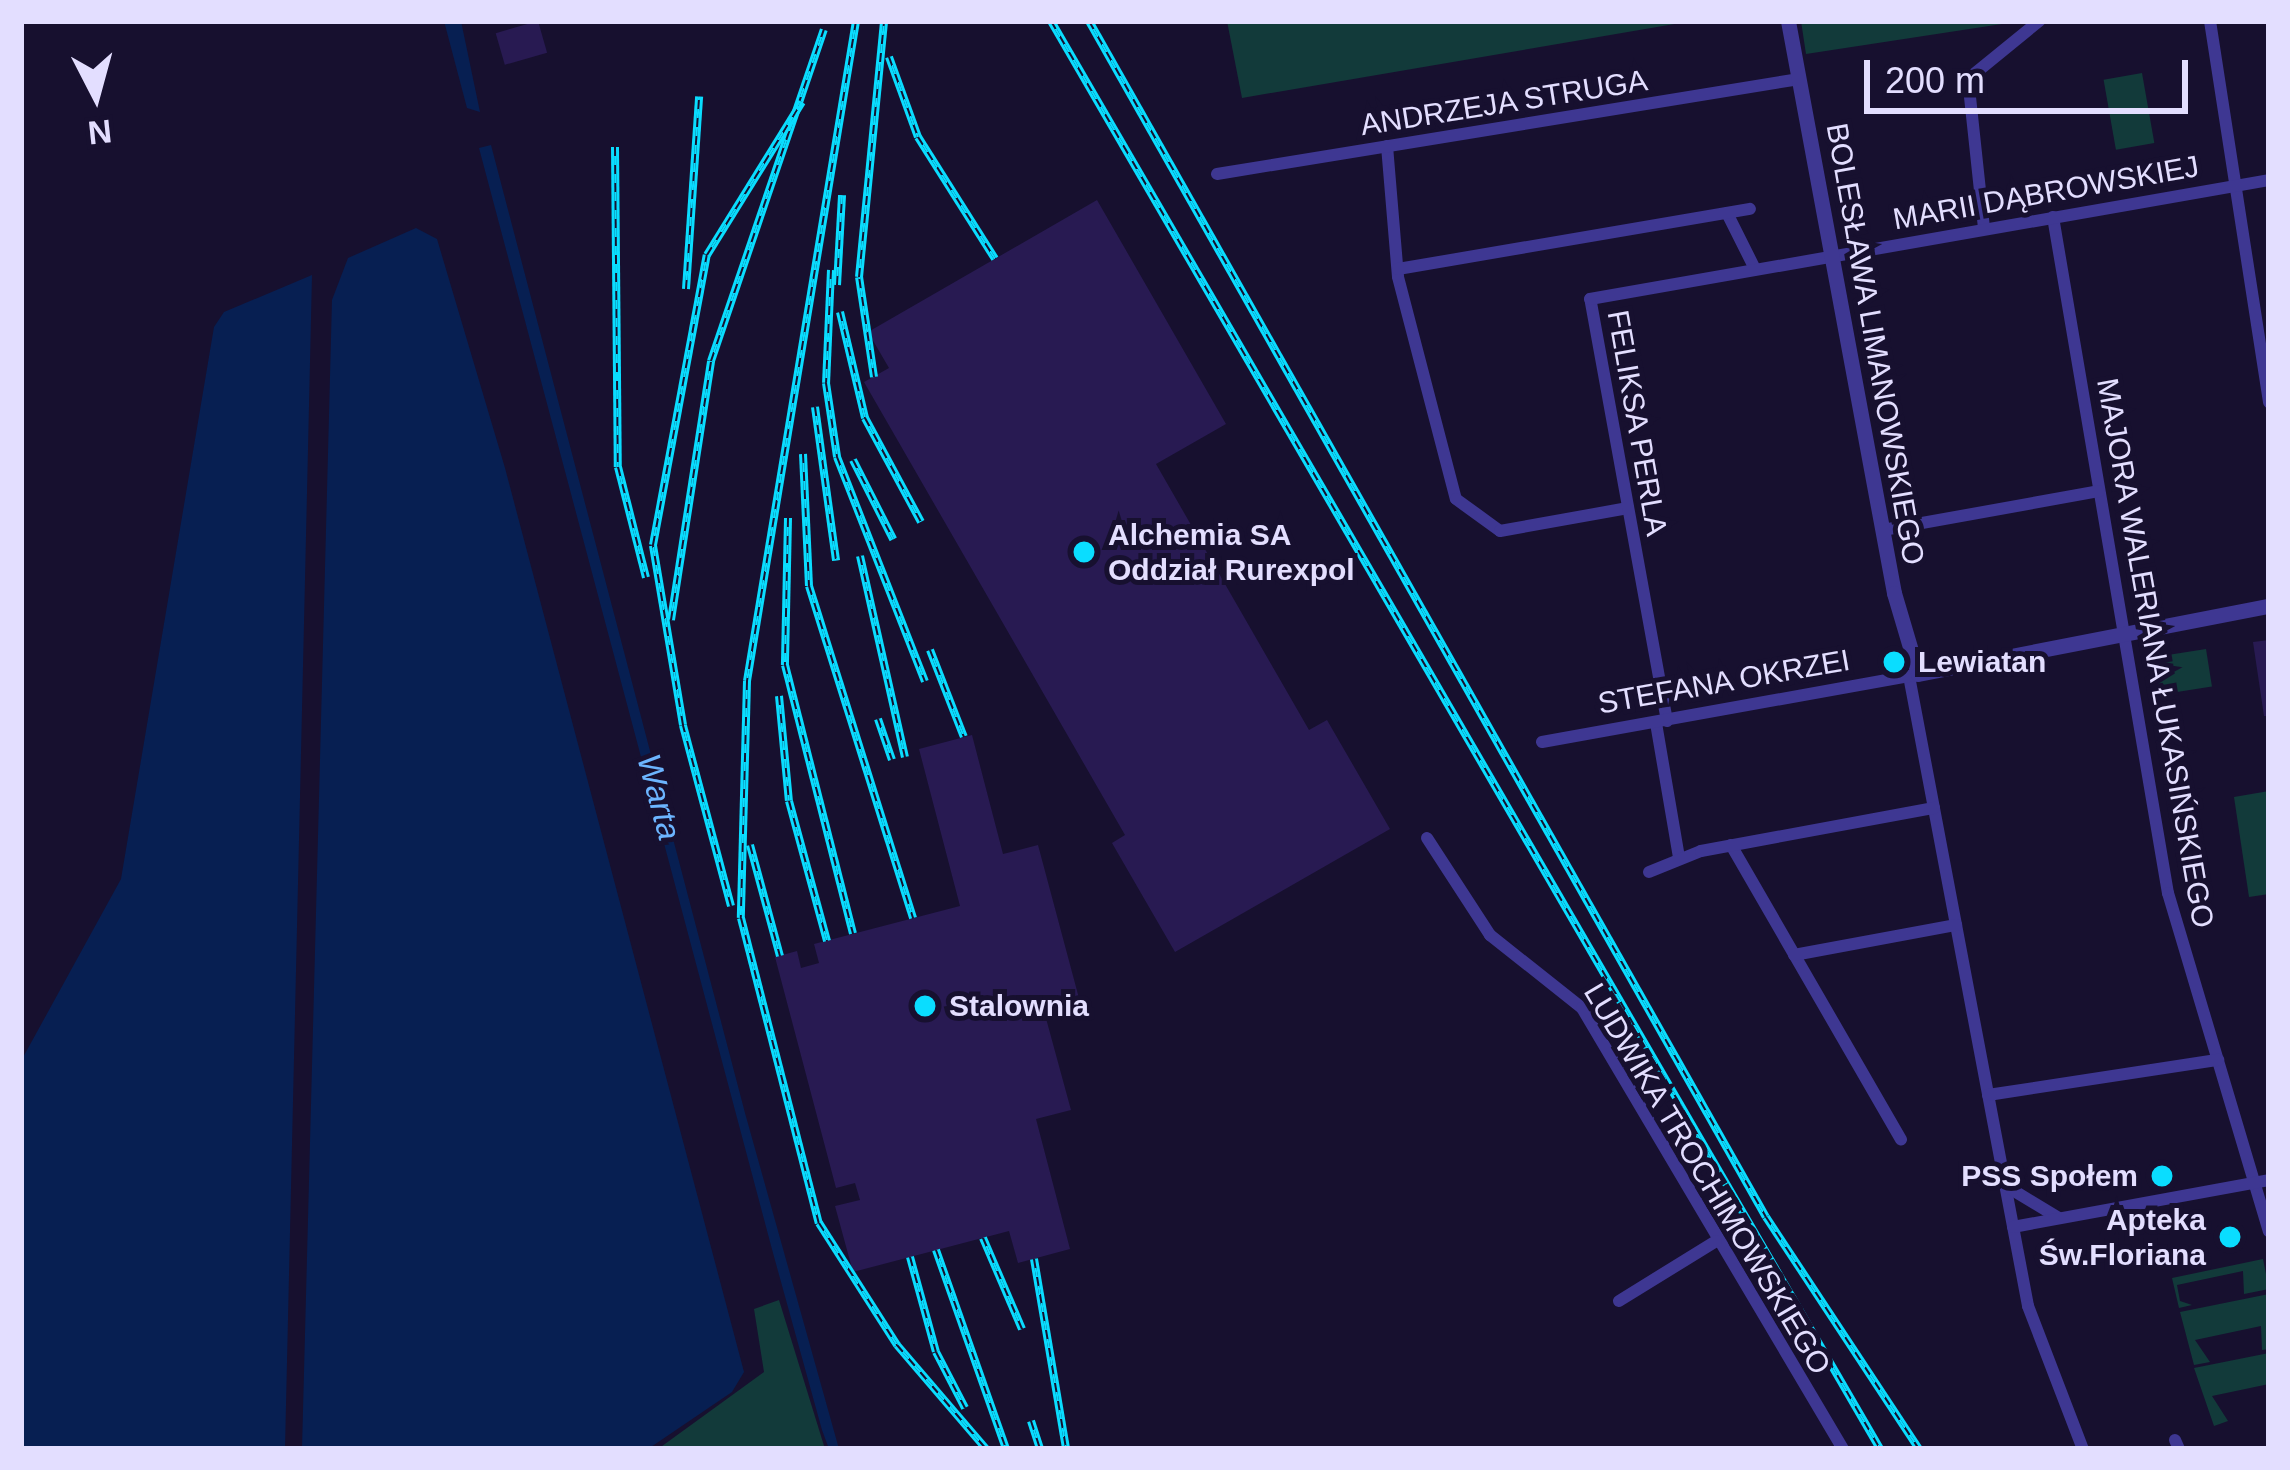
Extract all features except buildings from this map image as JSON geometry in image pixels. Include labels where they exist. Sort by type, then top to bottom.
[{"type":"street","name":"BOLESŁAWA LIMANOWSKIEGO","points":[[1788,21],[2032,1322],[2083,1449]]},
{"type":"street","points":[[1984,228],[1968,79],[2039,21]]},
{"type":"street","points":[[2210,21],[2269,402]]},
{"type":"street","name":"ANDRZEJA STRUGA","points":[[1216,174],[1799,80]]},
{"type":"street","points":[[1387,146],[1398,269],[1433,440],[1469,517],[1500,531],[1628,508]]},
{"type":"street","name":"MARII DĄBROWSKIEJ","points":[[1831,255],[2269,180]]},
{"type":"street","points":[[1398,269],[1750,209]]},
{"type":"street","points":[[1727,213],[1755,269]]},
{"type":"street","name":"MAJORA WALERIANA ŁUKASIŃSKIEGO","points":[[2053,217],[2168,893],[2218,1060],[2262,1181],[2269,1231]]},
{"type":"street","name":"FELIKSA PERLA","points":[[1679,856],[1628,508],[1590,299],[1831,255]]},
{"type":"street","points":[[1882,530],[2099,490]]},
{"type":"street","name":"STEFANA OKRZEI","points":[[1542,742],[2127,638],[2269,606]]},
{"type":"street","points":[[1648,872],[1679,856],[1934,808]]},
{"type":"street","name":"LUDWIKA TROCHIMOWSKIEGO","points":[[1427,838],[1490,935],[1582,1007],[1843,1449]]},
{"type":"street","points":[[1731,845],[1901,1139]]},
{"type":"street","points":[[1794,955],[1956,925]]},
{"type":"street","points":[[1988,1095],[2218,1060]]},
{"type":"street","points":[[2013,1227],[2262,1181]]},
{"type":"street","points":[[2006,1186],[2060,1219]]},
{"type":"street","points":[[1619,1301],[1716,1241]]},
{"type":"green space","points":[[1227,21],[1692,21],[1242,98]]},
{"type":"green space","points":[[1801,21],[2015,21],[2015,22],[1806,54]]},
{"type":"green space","points":[[2142,73],[2154,143],[2116,150],[2104,80]]},
{"type":"green space","points":[[2206,649],[2212,687],[2155,696],[2149,658]]},
{"type":"green space","points":[[2269,791],[2269,894],[2249,897],[2234,797]]},
{"type":"green space","points":[[2263,1259],[2269,1289],[2244,1294],[2243,1271],[2177,1285],[2180,1301],[2192,1305],[2179,1308],[2172,1278]]},
{"type":"green space","points":[[2269,1294],[2269,1349],[2262,1350],[2261,1326],[2195,1340],[2210,1362],[2194,1365],[2180,1312]]},
{"type":"green space","points":[[779,1300],[825,1449],[658,1449],[764,1372],[754,1309]]},
{"type":"green space","points":[[2269,1353],[2269,1384],[2212,1396],[2228,1421],[2214,1426],[2194,1368]]},
{"type":"water","points":[[444,21],[461,21],[480,112],[467,108]]},
{"type":"water","name":"Warta","points":[[491,145],[745,1113],[839,1449],[829,1449],[822,1430],[773,1253],[479,148]]},
{"type":"water","points":[[416,228],[437,239],[505,468],[744,1372],[732,1392],[648,1449],[302,1449],[332,300],[348,258]]},
{"type":"water","points":[[312,275],[285,1449],[21,1449],[21,1061],[121,879],[214,327],[224,312]]},
{"type":"railway","points":[[856,21],[747,681],[741,918],[819,1223],[897,1345],[986,1449]]},
{"type":"railway","points":[[874,377],[859,277],[884,21]]},
{"type":"railway","points":[[1051,21],[1880,1449]]},
{"type":"railway","points":[[1089,21],[1766,1217],[1919,1449]]},
{"type":"railway","points":[[671,620],[711,361],[824,30]]},
{"type":"railway","points":[[889,57],[918,137],[995,259]]},
{"type":"railway","points":[[686,289],[699,96]]},
{"type":"railway","points":[[731,906],[683,725],[653,545],[707,255],[802,102]]},
{"type":"railway","points":[[615,147],[618,467],[646,578]]},
{"type":"railway","points":[[837,285],[842,195]]},
{"type":"railway","points":[[831,270],[826,383],[837,457],[925,681]]},
{"type":"railway","points":[[840,312],[865,418],[921,522]]},
{"type":"railway","points":[[815,407],[836,561]]},
{"type":"railway","points":[[803,454],[809,586],[913,918]]},
{"type":"railway","points":[[853,460],[893,539]]},
{"type":"railway","points":[[788,518],[785,665],[853,934]]},
{"type":"railway","points":[[860,556],[905,757]]},
{"type":"railway","points":[[930,650],[964,737]]},
{"type":"railway","points":[[779,696],[789,801],[827,941]]},
{"type":"railway","points":[[878,719],[892,760]]},
{"type":"railway","points":[[750,845],[780,956]]},
{"type":"railway","points":[[983,1238],[1022,1329]]},
{"type":"railway","points":[[936,1250],[1006,1449]]},
{"type":"railway","points":[[910,1257],[936,1352],[965,1408]]},
{"type":"railway","points":[[1034,1259],[1066,1449]]},
{"type":"railway","points":[[1031,1421],[1040,1449]]},
{"type":"place","name":"Alchemia SA Oddział Rurexpol","points":[[1084,552]]},
{"type":"place","name":"Lewiatan","points":[[1894,662]]},
{"type":"place","name":"Stalownia","points":[[925,1006]]},
{"type":"place","name":"PSS Społem","points":[[2162,1176]]},
{"type":"place","name":"Apteka Św.Floriana","points":[[2230,1237]]}]
